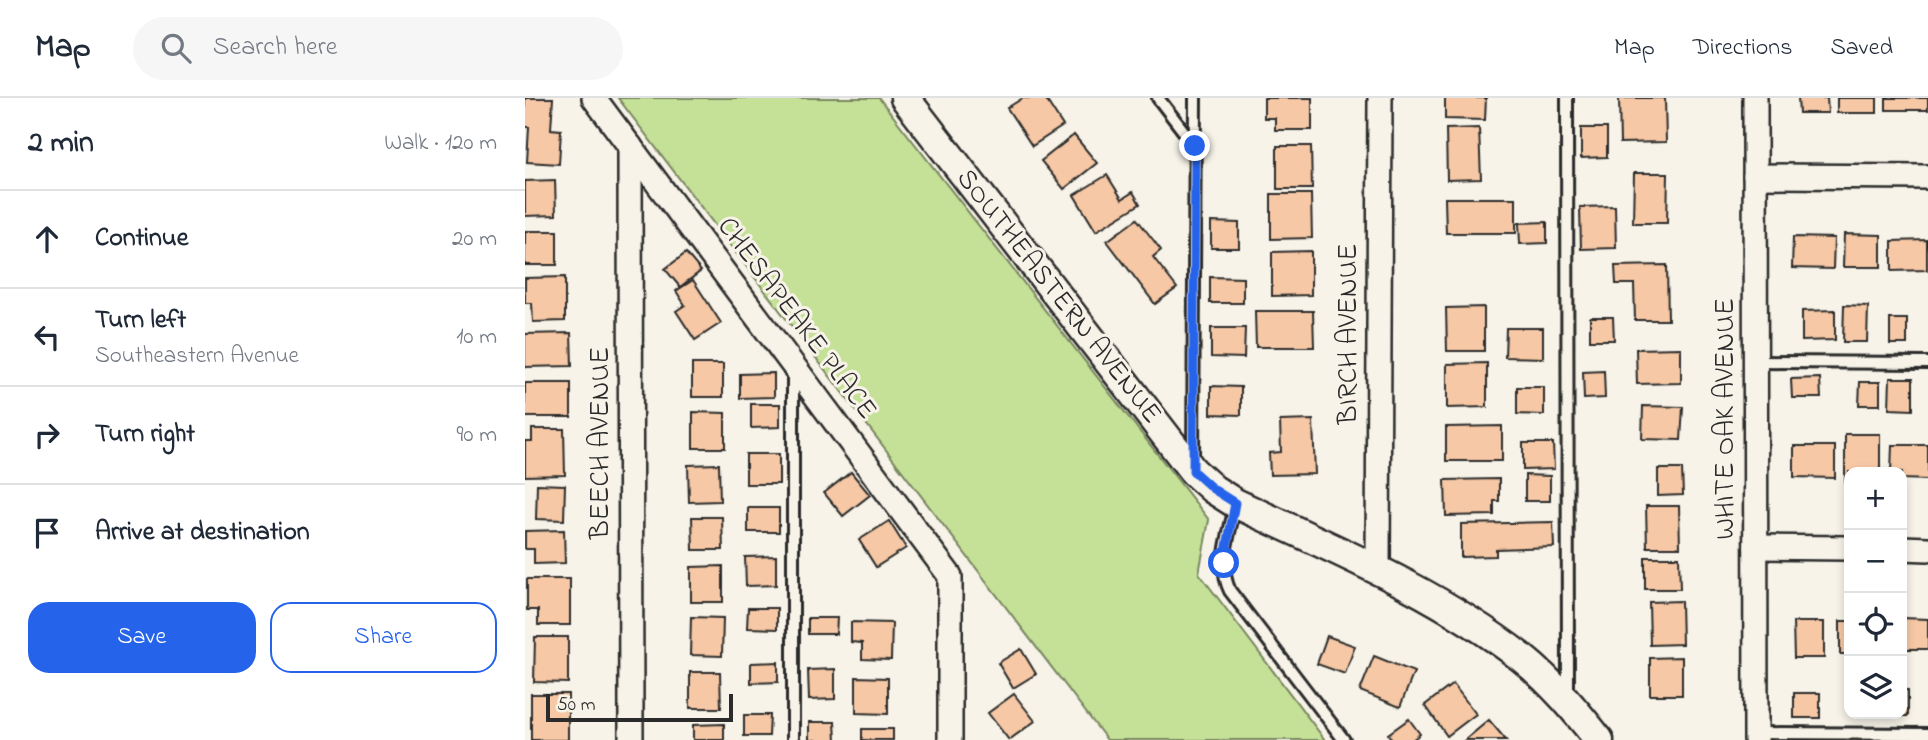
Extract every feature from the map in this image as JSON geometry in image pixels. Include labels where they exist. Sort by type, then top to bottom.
[{"type":"street","name":"CHESAPEAKE PLACE","points":[[594,98],[950,576],[950,740]]},
{"type":"street","name":"SOUTHEASTERN AVENUE","points":[[905,98],[1193,471],[1213,489],[1235,503],[1378,570],[1472,622],[1524,660],[1568,700],[1599,740]]},
{"type":"street","name":"BIRCH AVENUE","points":[[1378,570],[1380,98]]},
{"type":"street","name":"WHITE OAK AVENUE","points":[[1755,98],[1756,736]]},
{"type":"street","name":"BEECH AVENUE","points":[[631,146],[631,740]]},
{"type":"street","points":[[1755,176],[1928,177]]},
{"type":"street","points":[[1756,547],[1844,548]]},
{"type":"street","points":[[1907,548],[1928,549]]},
{"type":"lane","points":[[1158,98],[1195,146]]},
{"type":"lane","points":[[1193,471],[1195,98]]},
{"type":"lane","points":[[1567,98],[1568,700]]},
{"type":"lane","points":[[1755,362],[1928,363]]},
{"type":"lane","points":[[793,364],[793,740]]},
{"type":"lane","points":[[1235,503],[1224,563],[1225,582],[1344,740]]},
{"type":"lane","points":[[1756,736],[1928,734]]},
{"type":"green space","points":[[618,98],[879,98],[1209,520],[1199,573],[1325,740],[1107,740]]},
{"type":"building","points":[[525,98],[553,98],[551,129],[561,130],[559,164],[527,162],[529,127],[525,127]]},
{"type":"building","points":[[1023,98],[1045,98],[1063,126],[1032,146],[1007,108]]},
{"type":"building","points":[[1264,98],[1312,98],[1312,130],[1275,130],[1275,118],[1264,118]]},
{"type":"building","points":[[1445,98],[1486,98],[1485,120],[1445,119]]},
{"type":"building","points":[[1619,98],[1665,98],[1666,142],[1620,143]]},
{"type":"building","points":[[1798,98],[1827,98],[1828,113],[1799,113]]},
{"type":"building","points":[[1837,98],[1877,98],[1877,113],[1837,113]]},
{"type":"building","points":[[1886,98],[1928,98],[1928,110],[1886,110]]},
{"type":"building","points":[[1479,128],[1481,179],[1447,180],[1446,129]]},
{"type":"building","points":[[1581,128],[1607,128],[1607,157],[1581,158]]},
{"type":"building","points":[[1074,135],[1097,163],[1064,189],[1041,161]]},
{"type":"building","points":[[1277,146],[1311,146],[1312,189],[1277,189]]},
{"type":"building","points":[[1634,173],[1668,173],[1667,223],[1633,223]]},
{"type":"building","points":[[1107,175],[1122,199],[1133,192],[1140,204],[1096,231],[1074,195]]},
{"type":"building","points":[[555,180],[556,215],[525,216],[525,181]]},
{"type":"building","points":[[1271,194],[1311,194],[1312,238],[1271,239]]},
{"type":"building","points":[[1445,198],[1516,198],[1516,233],[1446,233]]},
{"type":"building","points":[[1615,206],[1616,248],[1581,249],[1580,207]]},
{"type":"building","points":[[1137,219],[1161,250],[1153,257],[1177,288],[1155,304],[1107,241]]},
{"type":"building","points":[[1211,222],[1239,223],[1239,248],[1211,248]]},
{"type":"building","points":[[1547,222],[1547,243],[1520,244],[1519,223]]},
{"type":"building","points":[[525,231],[557,231],[557,265],[525,265]]},
{"type":"building","points":[[1844,234],[1881,235],[1881,267],[1843,267]]},
{"type":"building","points":[[1793,237],[1834,238],[1833,269],[1792,268]]},
{"type":"building","points":[[1927,240],[1927,270],[1892,271],[1892,241]]},
{"type":"building","points":[[1311,251],[1311,295],[1272,296],[1272,252]]},
{"type":"building","points":[[686,253],[701,271],[680,287],[665,269]]},
{"type":"building","points":[[1667,265],[1668,320],[1635,320],[1634,284],[1616,284],[1615,266]]},
{"type":"building","points":[[565,277],[565,321],[533,322],[532,303],[525,303],[525,278]]},
{"type":"building","points":[[1210,277],[1243,278],[1243,303],[1210,303]]},
{"type":"building","points":[[693,280],[721,323],[695,340],[676,311],[685,305],[676,291]]},
{"type":"building","points":[[1844,305],[1868,306],[1867,342],[1843,342]]},
{"type":"building","points":[[1484,307],[1484,351],[1447,351],[1446,308]]},
{"type":"building","points":[[1835,310],[1835,340],[1802,341],[1802,311]]},
{"type":"building","points":[[1255,311],[1313,311],[1314,347],[1256,347]]},
{"type":"building","points":[[1590,317],[1613,317],[1614,340],[1590,340]]},
{"type":"building","points":[[1890,319],[1907,319],[1907,344],[1890,344]]},
{"type":"building","points":[[1211,328],[1245,328],[1244,358],[1211,357]]},
{"type":"building","points":[[1506,328],[1543,328],[1543,358],[1505,357]]},
{"type":"building","points":[[571,333],[572,366],[525,367],[525,334]]},
{"type":"building","points":[[1681,348],[1681,383],[1637,384],[1636,349]]},
{"type":"building","points":[[1487,363],[1487,407],[1447,408],[1447,364]]},
{"type":"building","points":[[692,364],[723,364],[723,397],[692,397]]},
{"type":"building","points":[[1604,371],[1605,398],[1584,399],[1583,372]]},
{"type":"building","points":[[774,373],[774,397],[740,398],[740,374]]},
{"type":"building","points":[[1820,378],[1821,398],[1792,398],[1791,379]]},
{"type":"building","points":[[1890,378],[1913,378],[1913,410],[1889,409]]},
{"type":"building","points":[[1860,382],[1880,382],[1880,405],[1859,405]]},
{"type":"building","points":[[525,383],[571,383],[571,417],[525,417]]},
{"type":"building","points":[[1211,386],[1241,387],[1241,415],[1211,414]]},
{"type":"building","points":[[1517,387],[1544,387],[1544,415],[1517,414]]},
{"type":"building","points":[[751,404],[780,404],[780,427],[751,428]]},
{"type":"building","points":[[1643,406],[1683,407],[1681,440],[1642,439]]},
{"type":"building","points":[[693,412],[725,413],[725,448],[693,448]]},
{"type":"building","points":[[1313,420],[1315,474],[1270,475],[1269,453],[1281,452],[1280,421]]},
{"type":"building","points":[[1502,426],[1502,461],[1446,461],[1446,427]]},
{"type":"building","points":[[532,429],[564,429],[565,475],[525,476],[525,441],[532,441]]},
{"type":"building","points":[[1845,434],[1880,434],[1880,467],[1845,467]]},
{"type":"building","points":[[1523,443],[1553,443],[1554,469],[1523,470]]},
{"type":"building","points":[[1892,445],[1928,445],[1928,480],[1907,479],[1907,467],[1891,467]]},
{"type":"building","points":[[1794,446],[1835,446],[1835,478],[1794,477]]},
{"type":"building","points":[[746,454],[779,454],[779,484],[746,484]]},
{"type":"building","points":[[719,464],[720,501],[689,502],[688,465]]},
{"type":"building","points":[[1658,469],[1682,469],[1683,495],[1658,496]]},
{"type":"building","points":[[851,472],[870,495],[843,516],[824,493]]},
{"type":"building","points":[[1525,475],[1550,476],[1550,501],[1525,501]]},
{"type":"building","points":[[1499,479],[1499,501],[1494,501],[1494,515],[1446,516],[1445,480]]},
{"type":"building","points":[[537,484],[565,485],[564,520],[536,519]]},
{"type":"building","points":[[1646,506],[1679,506],[1680,547],[1647,547]]},
{"type":"building","points":[[748,508],[779,508],[779,532],[748,532]]},
{"type":"building","points":[[692,517],[722,517],[723,550],[693,550]]},
{"type":"building","points":[[889,521],[906,548],[876,567],[859,540]]},
{"type":"building","points":[[1553,522],[1554,547],[1496,549],[1496,556],[1461,557],[1461,524]]},
{"type":"building","points":[[564,530],[565,563],[534,564],[534,549],[525,549],[525,531]]},
{"type":"building","points":[[776,556],[776,585],[746,586],[745,557]]},
{"type":"building","points":[[1645,557],[1679,557],[1680,589],[1645,589]]},
{"type":"building","points":[[723,566],[723,602],[691,602],[691,567]]},
{"type":"building","points":[[527,579],[570,579],[570,625],[538,625],[538,610],[527,610]]},
{"type":"building","points":[[1681,601],[1682,644],[1650,645],[1649,602]]},
{"type":"building","points":[[748,608],[777,608],[777,629],[747,628]]},
{"type":"building","points":[[691,617],[723,618],[722,656],[690,655]]},
{"type":"building","points":[[808,618],[837,618],[836,634],[808,634]]},
{"type":"building","points":[[1907,618],[1928,619],[1928,649],[1907,649]]},
{"type":"building","points":[[1840,621],[1844,621],[1844,654],[1840,654]]},
{"type":"building","points":[[851,622],[892,623],[891,660],[862,659],[862,643],[851,642]]},
{"type":"building","points":[[1793,622],[1824,622],[1824,658],[1794,658]]},
{"type":"building","points":[[1327,636],[1355,646],[1345,674],[1317,664]]},
{"type":"building","points":[[535,637],[568,637],[568,683],[534,682]]},
{"type":"building","points":[[1021,649],[1036,674],[1013,688],[998,663]]},
{"type":"building","points":[[1374,656],[1414,672],[1400,707],[1360,691]]},
{"type":"building","points":[[1682,657],[1682,695],[1650,695],[1650,658]]},
{"type":"building","points":[[778,662],[778,682],[751,683],[751,663]]},
{"type":"building","points":[[835,669],[835,699],[809,700],[808,670]]},
{"type":"building","points":[[690,672],[720,672],[721,708],[690,708]]},
{"type":"building","points":[[856,677],[888,678],[888,714],[856,713]]},
{"type":"building","points":[[1453,684],[1476,714],[1447,736],[1425,705]]},
{"type":"building","points":[[1794,693],[1820,693],[1820,718],[1794,718]]},
{"type":"building","points":[[531,694],[568,694],[568,740],[531,740]]},
{"type":"building","points":[[1014,694],[1035,721],[1009,740],[988,713]]},
{"type":"building","points":[[744,715],[770,715],[769,736],[744,736]]},
{"type":"building","points":[[1409,719],[1420,734],[1412,740],[1392,740],[1388,734]]},
{"type":"building","points":[[1489,720],[1506,740],[1465,740]]},
{"type":"building","points":[[809,722],[835,722],[836,740],[809,740]]},
{"type":"building","points":[[724,724],[724,740],[693,740],[693,725]]},
{"type":"building","points":[[862,729],[893,729],[893,740],[862,740]]},
{"type":"route","points":[[1195,146],[1193,471],[1213,489],[1235,503],[1224,563]]}]
